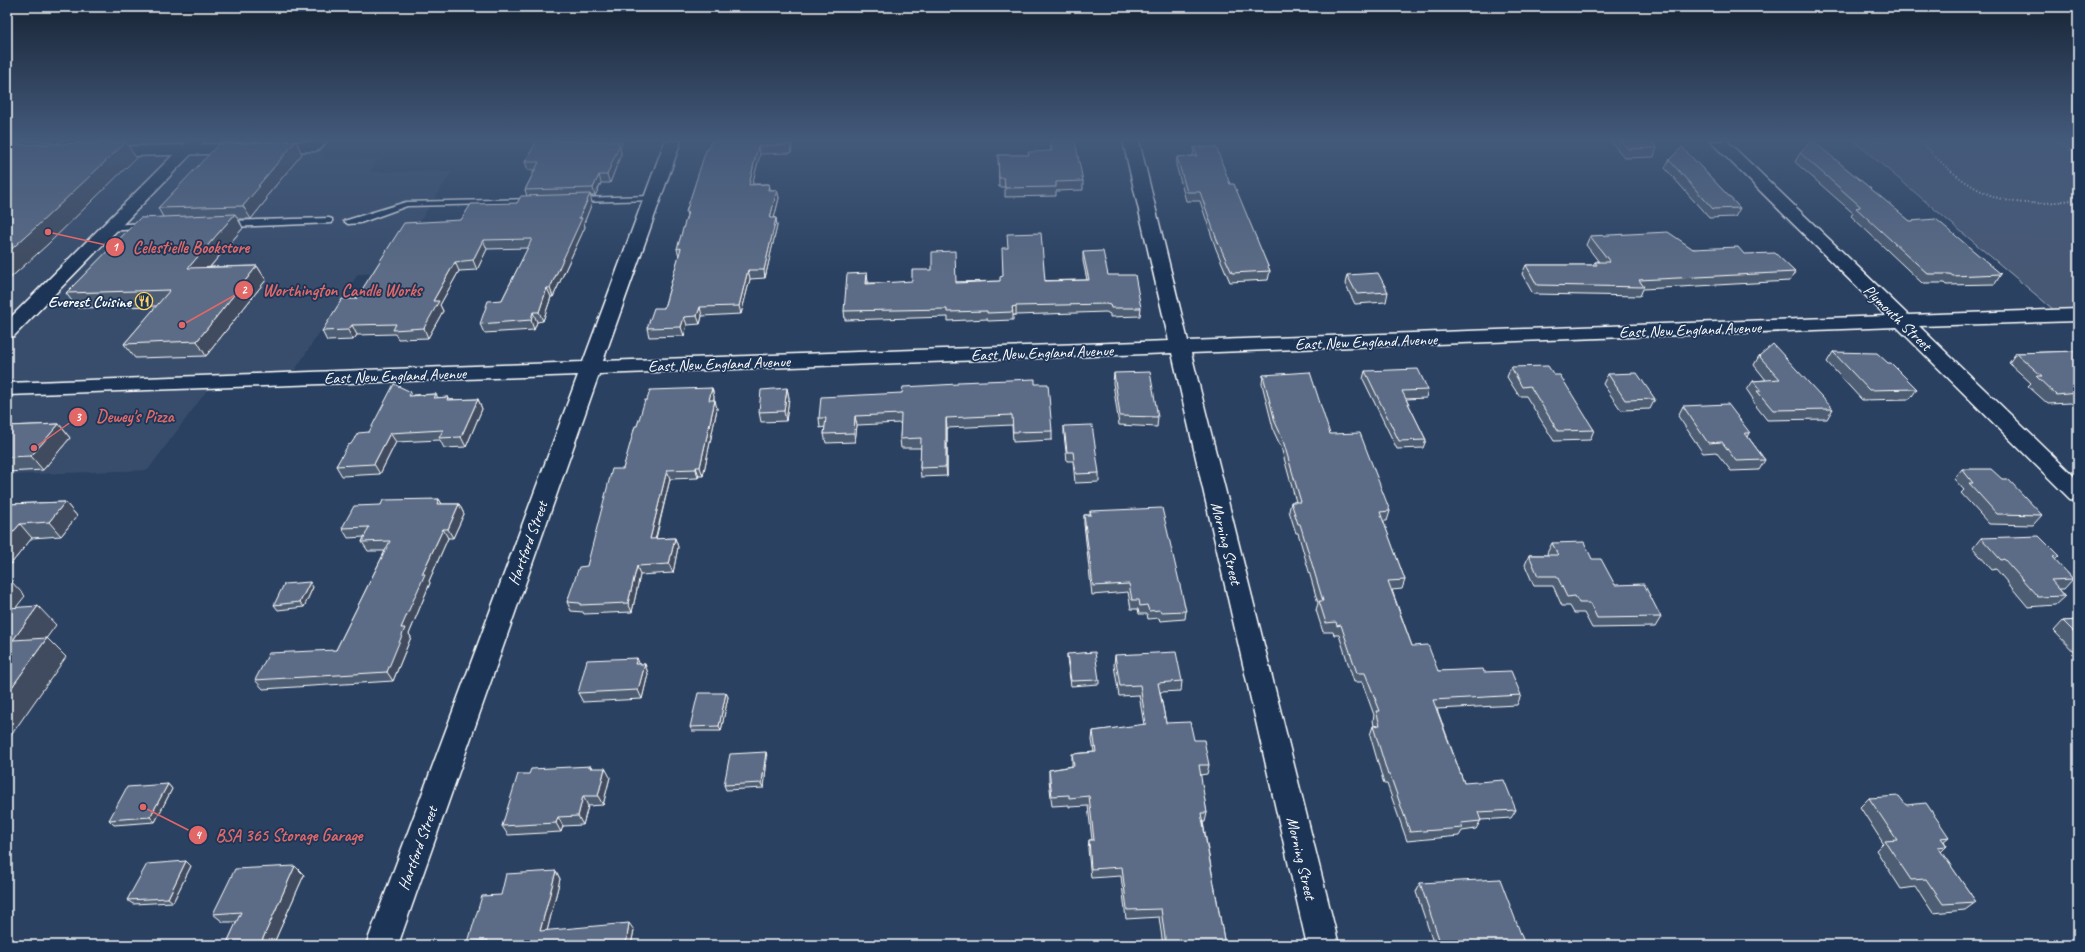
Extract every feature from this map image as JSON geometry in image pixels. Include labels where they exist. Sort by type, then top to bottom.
[{"type":"street","points":[[7,332],[152,185]]},
{"type":"street","name":"Hartford Street","points":[[382,945],[656,185]]},
{"type":"street","name":"Morning Street","points":[[1142,185],[1323,945]]},
{"type":"street","name":"Plymouth Street","points":[[1763,185],[2078,493]]},
{"type":"street","name":"East New England Avenue","points":[[7,389],[2078,315]]},
{"type":"lane","points":[[565,200],[652,198]]},
{"type":"lane","points":[[348,221],[360,220],[406,204],[541,200]]},
{"type":"lane","points":[[220,224],[329,221]]},
{"type":"lane","points":[[110,228],[158,226]]},
{"type":"path","points":[[1974,185],[1986,194],[2024,204],[2078,199]]},
{"type":"shaded area","points":[[7,185],[443,185],[387,273],[358,274],[289,379],[213,382],[148,470],[7,475]]},
{"type":"shaded area","points":[[1907,185],[2078,185],[2078,315],[2061,316]]},
{"type":"building","points":[[7,185],[80,185],[35,228],[7,253]]},
{"type":"building","points":[[180,185],[260,186],[243,206],[158,208]]},
{"type":"building","points":[[527,185],[594,185],[593,188],[525,190]]},
{"type":"building","points":[[695,185],[769,185],[768,190],[777,190],[770,218],[776,218],[764,270],[748,270],[739,306],[700,307],[697,316],[684,317],[681,327],[647,328],[654,308],[664,308],[681,248],[677,249],[688,212],[686,212]]},
{"type":"building","points":[[1005,185],[1056,185],[1056,187],[1005,188]]},
{"type":"building","points":[[1185,185],[1235,185],[1270,271],[1232,273],[1217,240],[1200,192],[1187,192]]},
{"type":"building","points":[[1692,185],[1719,185],[1740,208],[1713,209]]},
{"type":"building","points":[[1837,185],[1867,185],[1910,221],[1936,219],[2001,274],[1953,276],[1950,274],[1928,274],[1856,208],[1860,206]]},
{"type":"building","points":[[590,194],[579,218],[582,218],[550,288],[547,288],[539,312],[533,312],[531,320],[480,324],[488,301],[502,300],[532,239],[483,240],[473,260],[455,262],[433,301],[439,301],[424,328],[393,330],[396,324],[352,325],[348,330],[322,331],[342,299],[356,299],[404,223],[461,220],[471,204],[517,203],[521,196]]},
{"type":"building","points":[[235,214],[188,268],[257,266],[197,341],[124,344],[170,290],[66,293],[140,218]]},
{"type":"building","points":[[1668,232],[1693,249],[1738,247],[1744,254],[1775,253],[1795,272],[1639,280],[1644,287],[1537,285],[1526,265],[1597,265],[1595,262],[1610,262],[1590,236]]},
{"type":"building","points":[[1041,233],[1045,281],[1089,280],[1083,252],[1103,251],[1108,275],[1135,275],[1141,308],[1111,308],[1110,305],[1106,304],[1016,306],[1012,307],[1013,312],[987,313],[987,311],[947,312],[947,309],[844,311],[847,274],[867,273],[866,284],[912,281],[912,270],[932,270],[932,252],[955,251],[956,283],[1000,281],[1000,277],[1003,276],[1002,248],[1008,248],[1007,234]]},
{"type":"building","points":[[1378,273],[1388,292],[1357,294],[1347,275]]},
{"type":"building","points":[[1773,344],[1833,409],[1773,410],[1757,391],[1761,391],[1753,381],[1780,379],[1759,356]]},
{"type":"building","points":[[2078,351],[2078,393],[2056,395],[2036,376],[2042,376],[2016,353]]},
{"type":"building","points":[[1833,352],[1877,353],[1888,363],[1891,363],[1917,389],[1869,390]]},
{"type":"building","points":[[1548,366],[1554,375],[1560,375],[1594,430],[1558,431],[1530,386],[1522,387],[1511,367]]},
{"type":"building","points":[[1418,369],[1428,390],[1402,391],[1426,440],[1399,441],[1365,371]]},
{"type":"building","points":[[1150,372],[1158,417],[1120,416],[1114,373]]},
{"type":"building","points":[[1310,372],[1330,434],[1360,433],[1390,511],[1380,512],[1405,580],[1388,581],[1412,646],[1428,645],[1438,671],[1483,669],[1484,672],[1511,671],[1521,695],[1433,700],[1464,783],[1504,780],[1516,810],[1478,812],[1481,821],[1461,823],[1463,828],[1410,832],[1390,775],[1388,775],[1373,726],[1380,725],[1376,711],[1380,711],[1365,673],[1357,673],[1341,625],[1337,626],[1336,622],[1326,623],[1319,601],[1323,601],[1300,524],[1298,524],[1291,502],[1301,502],[1282,437],[1275,422],[1263,375]]},
{"type":"building","points":[[1637,373],[1655,399],[1625,400],[1608,374]]},
{"type":"building","points":[[1035,379],[1035,384],[1048,384],[1052,431],[1013,432],[1012,415],[946,418],[946,467],[920,468],[921,438],[900,439],[901,414],[855,416],[854,433],[824,434],[826,418],[819,418],[821,397],[902,393],[903,387],[958,384],[958,382]]},
{"type":"building","points":[[394,384],[411,392],[409,396],[436,394],[434,398],[448,397],[447,400],[478,399],[461,437],[439,438],[443,430],[390,433],[374,464],[336,466],[348,445],[351,444],[358,433],[369,432]]},
{"type":"building","points":[[712,388],[709,400],[715,400],[700,467],[696,467],[696,469],[667,470],[650,539],[675,538],[669,564],[637,566],[628,603],[580,605],[580,603],[567,602],[579,567],[587,566],[612,469],[623,469],[635,426],[637,426],[645,400],[647,400],[650,390]]},
{"type":"building","points":[[787,388],[784,411],[759,412],[761,390]]},
{"type":"building","points":[[1728,404],[1750,433],[1745,433],[1765,460],[1736,461],[1722,442],[1708,443],[1683,406]]},
{"type":"building","points":[[59,424],[31,456],[7,457],[7,426]]},
{"type":"building","points":[[1092,425],[1099,473],[1076,474],[1073,452],[1067,452],[1064,426]]},
{"type":"building","points":[[1962,469],[1991,469],[2002,479],[2008,479],[2042,515],[1997,514],[1969,483],[1973,483]]},
{"type":"building","points":[[439,499],[437,504],[459,504],[448,529],[443,529],[422,574],[425,574],[401,628],[405,628],[387,672],[255,680],[269,653],[336,650],[390,541],[362,542],[369,527],[342,528],[354,506],[381,505],[383,500]]},
{"type":"building","points":[[65,502],[49,522],[20,524],[7,539],[7,504]]},
{"type":"building","points":[[1162,508],[1186,611],[1149,611],[1147,605],[1140,606],[1139,600],[1132,600],[1129,584],[1093,586],[1084,515],[1091,515],[1090,511]]},
{"type":"building","points":[[2039,536],[2059,556],[2053,557],[2073,579],[2051,580],[2065,596],[2038,597],[2004,559],[2001,560],[1981,538]]},
{"type":"building","points":[[1584,542],[1592,559],[1601,559],[1615,585],[1644,584],[1661,617],[1597,618],[1590,603],[1579,603],[1575,596],[1567,597],[1557,576],[1538,576],[1529,555],[1558,555],[1552,543]]},
{"type":"building","points":[[310,582],[300,602],[274,605],[284,584]]},
{"type":"building","points":[[38,606],[13,640],[47,638],[7,694],[7,608]]},
{"type":"building","points":[[2078,620],[2078,636],[2063,621]]},
{"type":"building","points":[[1095,652],[1099,680],[1071,681],[1067,654]]},
{"type":"building","points":[[1176,652],[1182,681],[1158,683],[1166,723],[1190,722],[1194,740],[1204,740],[1209,765],[1199,765],[1207,813],[1201,813],[1225,945],[1166,945],[1161,909],[1127,910],[1122,867],[1091,869],[1089,840],[1094,840],[1089,796],[1069,798],[1069,795],[1052,796],[1049,770],[1074,766],[1072,754],[1096,752],[1093,731],[1146,724],[1140,685],[1120,686],[1115,655]]},
{"type":"building","points":[[637,658],[635,664],[645,664],[638,690],[578,693],[587,660]]},
{"type":"building","points":[[698,693],[726,693],[719,726],[690,727]]},
{"type":"building","points":[[766,752],[762,783],[724,785],[730,754]]},
{"type":"building","points":[[591,766],[590,768],[605,768],[598,796],[583,796],[578,816],[558,817],[556,823],[502,826],[518,774],[529,774],[531,769]]},
{"type":"building","points":[[168,784],[150,817],[109,820],[127,787]]},
{"type":"building","points":[[1899,796],[1906,805],[1926,803],[1949,837],[1941,838],[1947,846],[1938,847],[1976,902],[1943,904],[1926,879],[1911,880],[1885,841],[1897,840],[1869,798]]},
{"type":"building","points":[[186,861],[168,898],[127,900],[147,864]]},
{"type":"building","points":[[295,866],[260,945],[226,945],[241,912],[213,914],[235,869]]},
{"type":"building","points":[[556,871],[540,931],[629,923],[626,945],[487,945],[488,940],[468,942],[482,896],[501,895],[506,874]]},
{"type":"building","points":[[1500,879],[1525,945],[1441,945],[1420,883]]},
{"type":"place","name":"Celestielle Bookstore","points":[[48,232]]},
{"type":"place","name":"Everest Cuisine","points":[[144,301]]},
{"type":"place","name":"Worthington Candle Works","points":[[182,325]]},
{"type":"place","name":"Dewey's Pizza","points":[[34,448]]},
{"type":"place","name":"BSA 365 Storage Garage","points":[[143,807]]}]
